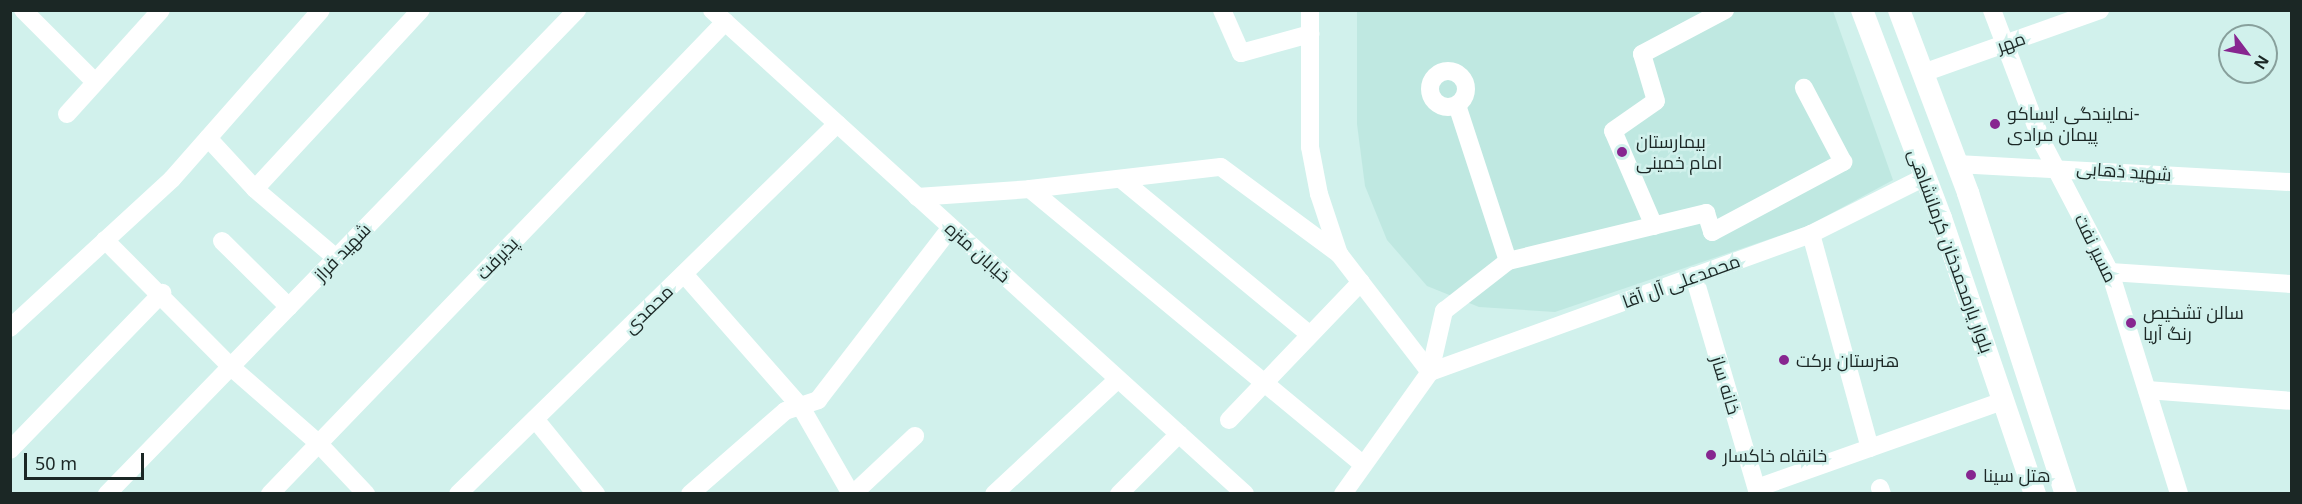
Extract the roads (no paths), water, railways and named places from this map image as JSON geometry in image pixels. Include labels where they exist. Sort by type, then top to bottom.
[{"type":"main road","name":"بلوار یارمحمدخان کرمانشاهی","points":[[1862,10],[1925,177],[2035,494]]},
{"type":"main road","name":"بلوار یارمحمدخان کرمانشاهی","points":[[1899,10],[1957,164],[2066,494]]},
{"type":"street","points":[[23,10],[95,82]]},
{"type":"street","points":[[67,114],[161,10]]},
{"type":"street","points":[[10,328],[172,179],[321,10]]},
{"type":"street","points":[[255,189],[421,10]]},
{"type":"street","name":"شهید فراز","points":[[107,494],[576,10]]},
{"type":"street","points":[[1222,10],[1241,53],[1310,34]]},
{"type":"street","points":[[1310,10],[1310,147],[1319,194],[1340,254]]},
{"type":"street","points":[[1654,226],[1613,131],[1656,100],[1642,54],[1725,10]]},
{"type":"street","name":"مسیر نفت","points":[[1992,10],[2055,167],[2110,272],[2179,494]]},
{"type":"street","name":"مهر","points":[[1923,73],[2100,10]]},
{"type":"street","name":"خیابان منزه","points":[[718,16],[1245,494]]},
{"type":"street","name":"پذیرفت","points":[[270,494],[718,16]]},
{"type":"street","points":[[1343,494],[1430,372],[1444,311],[1508,261],[1706,213],[1712,232],[1843,162],[1804,88]]},
{"type":"street","points":[[1457,105],[1508,261]]},
{"type":"street","name":"محمدی","points":[[458,494],[837,124]]},
{"type":"street","points":[[208,138],[255,189],[336,258]]},
{"type":"street","name":"شهید ذهابی","points":[[1957,164],[2055,167],[2292,182]]},
{"type":"street","points":[[917,197],[1030,189],[1221,167],[1340,254],[1430,372]]},
{"type":"street","name":"محمدعلی آل آقا","points":[[1430,372],[1811,234],[1925,177]]},
{"type":"street","points":[[1121,178],[1310,335]]},
{"type":"street","points":[[1030,189],[1363,464]]},
{"type":"street","points":[[690,494],[759,431],[785,411],[818,400],[951,227]]},
{"type":"street","points":[[1811,234],[1870,448]]},
{"type":"street","points":[[105,240],[162,293],[231,367],[318,444],[362,492]]},
{"type":"street","points":[[222,241],[289,307]]},
{"type":"street","points":[[2110,272],[2292,284]]},
{"type":"street","points":[[684,274],[801,407],[852,494],[915,436]]},
{"type":"street","name":"خانه ساز","points":[[1694,276],[1758,491]]},
{"type":"street","points":[[1229,420],[1361,282]]},
{"type":"street","points":[[10,450],[162,293]]},
{"type":"street","points":[[994,494],[1118,378]]},
{"type":"street","points":[[2147,390],[2292,401]]},
{"type":"street","points":[[1758,491],[2003,401]]},
{"type":"street","points":[[535,419],[596,494]]},
{"type":"street","points":[[1119,494],[1179,434]]},
{"type":"place","name":"نمایندگی ایساکو- پیمان مرادی","points":[[1995,124]]},
{"type":"place","name":"بیمارستان امام خمینی","points":[[1622,152]]},
{"type":"place","name":"سالن تشخیص رنگ آریا","points":[[2131,323]]},
{"type":"place","name":"هنرستان برکت","points":[[1784,360]]},
{"type":"place","name":"خانقاه خاکسار","points":[[1711,455]]},
{"type":"place","name":"هتل سینا","points":[[1971,475]]}]
